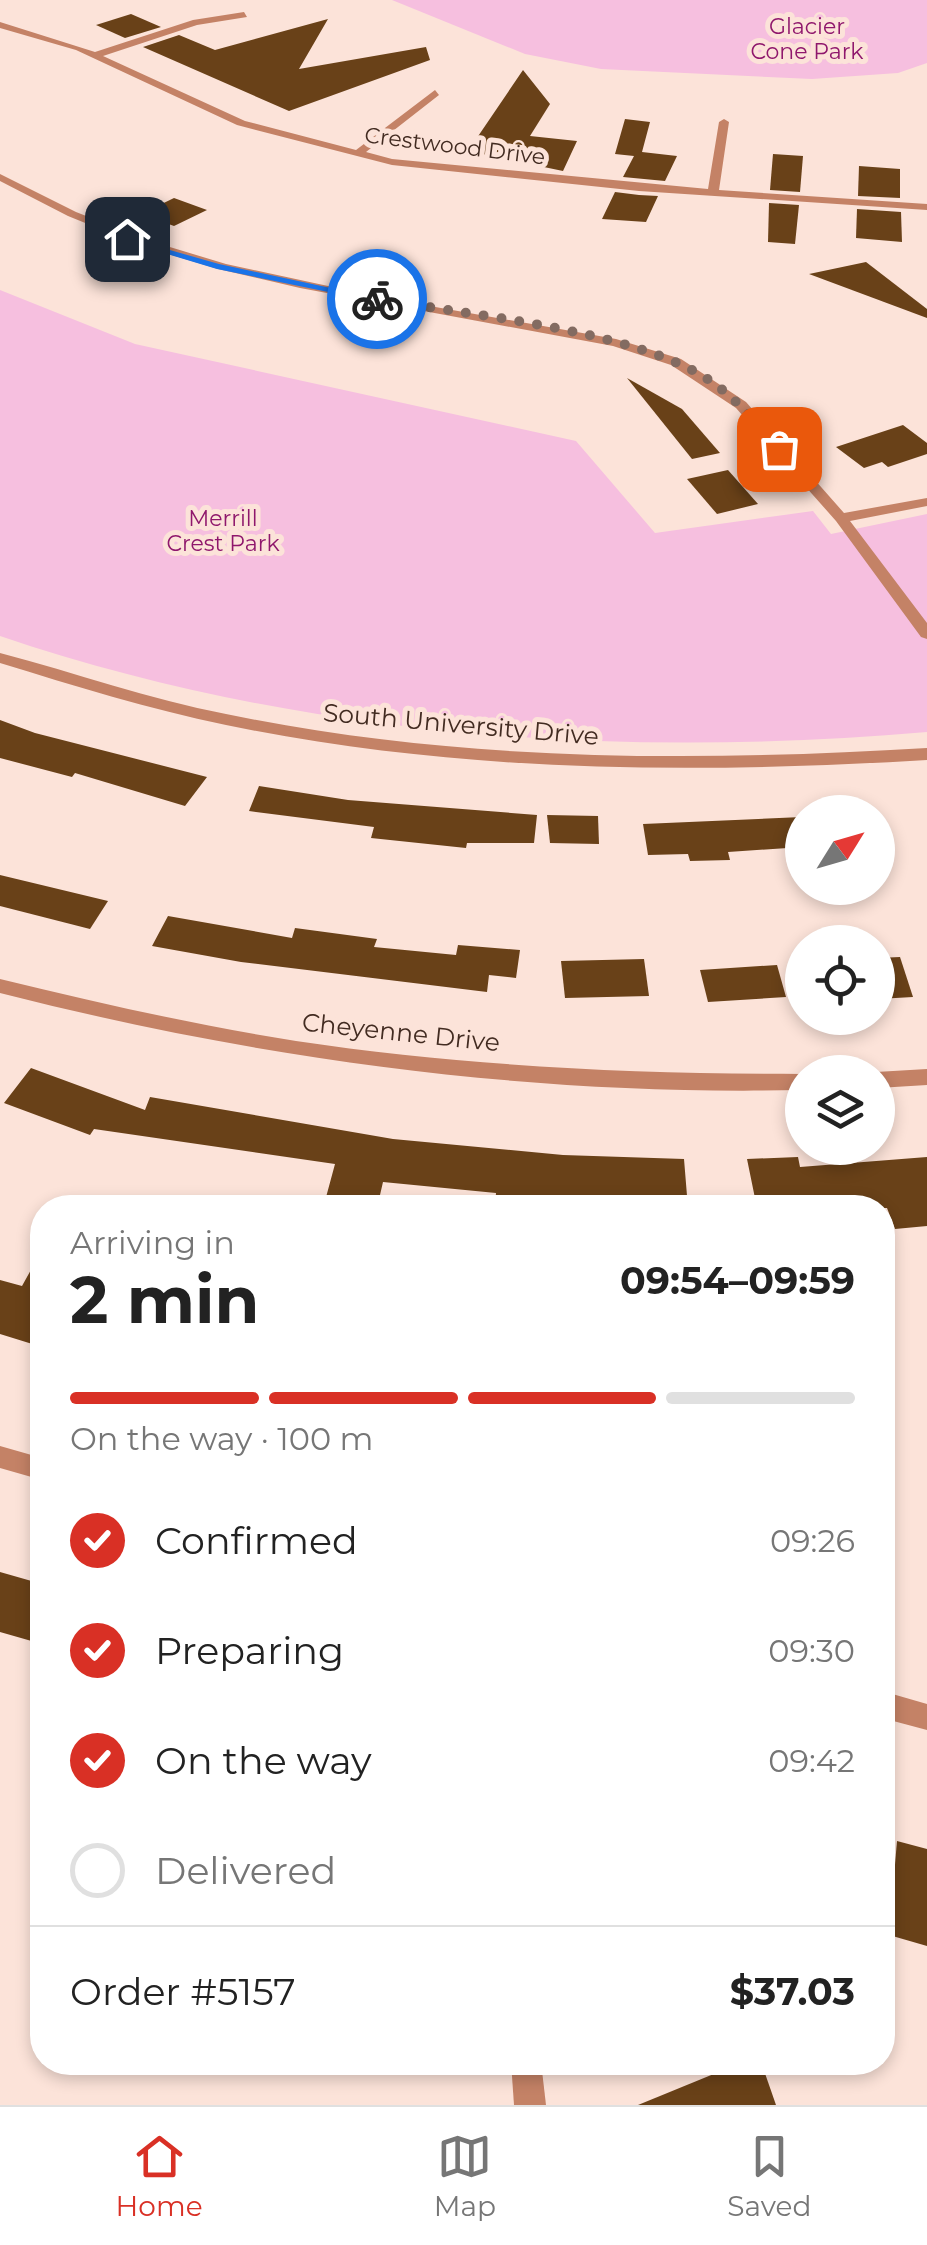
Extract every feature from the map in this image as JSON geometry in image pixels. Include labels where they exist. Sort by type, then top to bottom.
[{"type":"street","points":[[96,55],[196,22],[244,15]]},
{"type":"street","name":"Crestwood Drive","points":[[0,25],[96,55],[242,122],[356,154],[472,172],[927,207]]},
{"type":"street","points":[[356,154],[435,93]]},
{"type":"street","points":[[713,192],[724,122]]},
{"type":"street","points":[[0,177],[84,221],[217,266],[586,336],[664,357],[703,376],[740,405],[841,518],[927,634]]},
{"type":"street","points":[[841,518],[927,502]]},
{"type":"street","name":"South University Drive","points":[[0,658],[114,694],[247,724],[422,750],[553,761],[702,765],[927,754]]},
{"type":"street","name":"Cheyenne Drive","points":[[0,986],[185,1030],[348,1056],[545,1076],[785,1082]]},
{"type":"street","points":[[895,1079],[927,1077]]},
{"type":"street","points":[[0,1457],[30,1465]]},
{"type":"street","points":[[895,1708],[927,1717]]},
{"type":"street","points":[[527,2075],[530,2105]]},
{"type":"green space","name":"Glacier Cone Park","points":[[392,0],[927,0],[927,63],[898,73],[812,79],[601,69],[525,54]]},
{"type":"green space","name":"Merrill Crest Park","points":[[0,290],[135,344],[576,441],[655,533],[813,511],[831,534],[927,514],[927,732],[692,743],[458,732],[342,718],[227,697],[113,670],[0,636]]},
{"type":"building","points":[[131,14],[161,27],[125,38],[96,25]]},
{"type":"building","points":[[328,19],[299,69],[426,47],[430,60],[289,111],[143,47],[179,35],[215,50]]},
{"type":"building","points":[[523,70],[550,104],[530,136],[577,141],[563,171],[468,151]]},
{"type":"building","points":[[625,119],[650,122],[642,152],[677,156],[665,181],[623,177],[634,156],[615,154]]},
{"type":"building","points":[[773,154],[803,156],[800,192],[770,190]]},
{"type":"building","points":[[859,166],[900,169],[900,198],[858,196]]},
{"type":"building","points":[[615,192],[658,196],[646,222],[602,219]]},
{"type":"building","points":[[174,198],[207,210],[174,226],[141,214]]},
{"type":"building","points":[[769,203],[799,205],[795,244],[768,242]]},
{"type":"building","points":[[857,209],[901,212],[902,242],[856,238]]},
{"type":"building","points":[[866,262],[927,309],[927,318],[809,274]]},
{"type":"building","points":[[627,378],[682,409],[720,453],[692,459]]},
{"type":"building","points":[[903,425],[927,443],[927,454],[888,467],[882,462],[864,468],[836,447]]},
{"type":"building","points":[[728,470],[758,504],[717,514],[687,479]]},
{"type":"building","points":[[0,720],[35,733],[207,777],[185,806],[75,773],[72,777],[0,758]]},
{"type":"building","points":[[259,786],[348,800],[537,815],[534,843],[467,843],[466,848],[371,838],[374,827],[249,811]]},
{"type":"building","points":[[547,815],[598,816],[599,844],[550,843]]},
{"type":"building","points":[[785,818],[785,848],[728,852],[730,860],[690,861],[688,854],[648,855],[643,824]]},
{"type":"building","points":[[0,875],[108,901],[90,929],[0,906]]},
{"type":"building","points":[[168,916],[292,938],[295,928],[377,939],[374,947],[456,955],[458,945],[520,950],[516,978],[489,975],[487,992],[241,962],[152,946]]},
{"type":"building","points":[[895,957],[900,957],[913,997],[895,998]]},
{"type":"building","points":[[644,959],[649,996],[565,998],[561,961]]},
{"type":"building","points":[[777,965],[785,997],[708,1002],[700,970]]},
{"type":"building","points":[[31,1068],[145,1110],[150,1097],[393,1139],[563,1155],[684,1159],[687,1195],[496,1195],[383,1182],[380,1195],[327,1195],[335,1164],[94,1129],[90,1135],[4,1103]]},
{"type":"building","points":[[927,1157],[927,1226],[895,1229],[895,1195],[754,1195],[747,1159],[785,1158],[785,1165],[800,1167],[895,1165],[895,1160]]},
{"type":"building","points":[[30,1272],[30,1343],[0,1334],[0,1280],[22,1286]]},
{"type":"building","points":[[0,1572],[30,1581],[30,1641],[0,1632]]},
{"type":"building","points":[[897,1841],[927,1849],[927,1946],[895,1937]]},
{"type":"building","points":[[711,2075],[766,2075],[776,2105],[638,2105]]},
{"type":"way so far","points":[[377,299],[616,343],[664,357],[703,376],[730,396],[779,449]]},
{"type":"route","points":[[127,239],[217,266],[377,299]]}]
